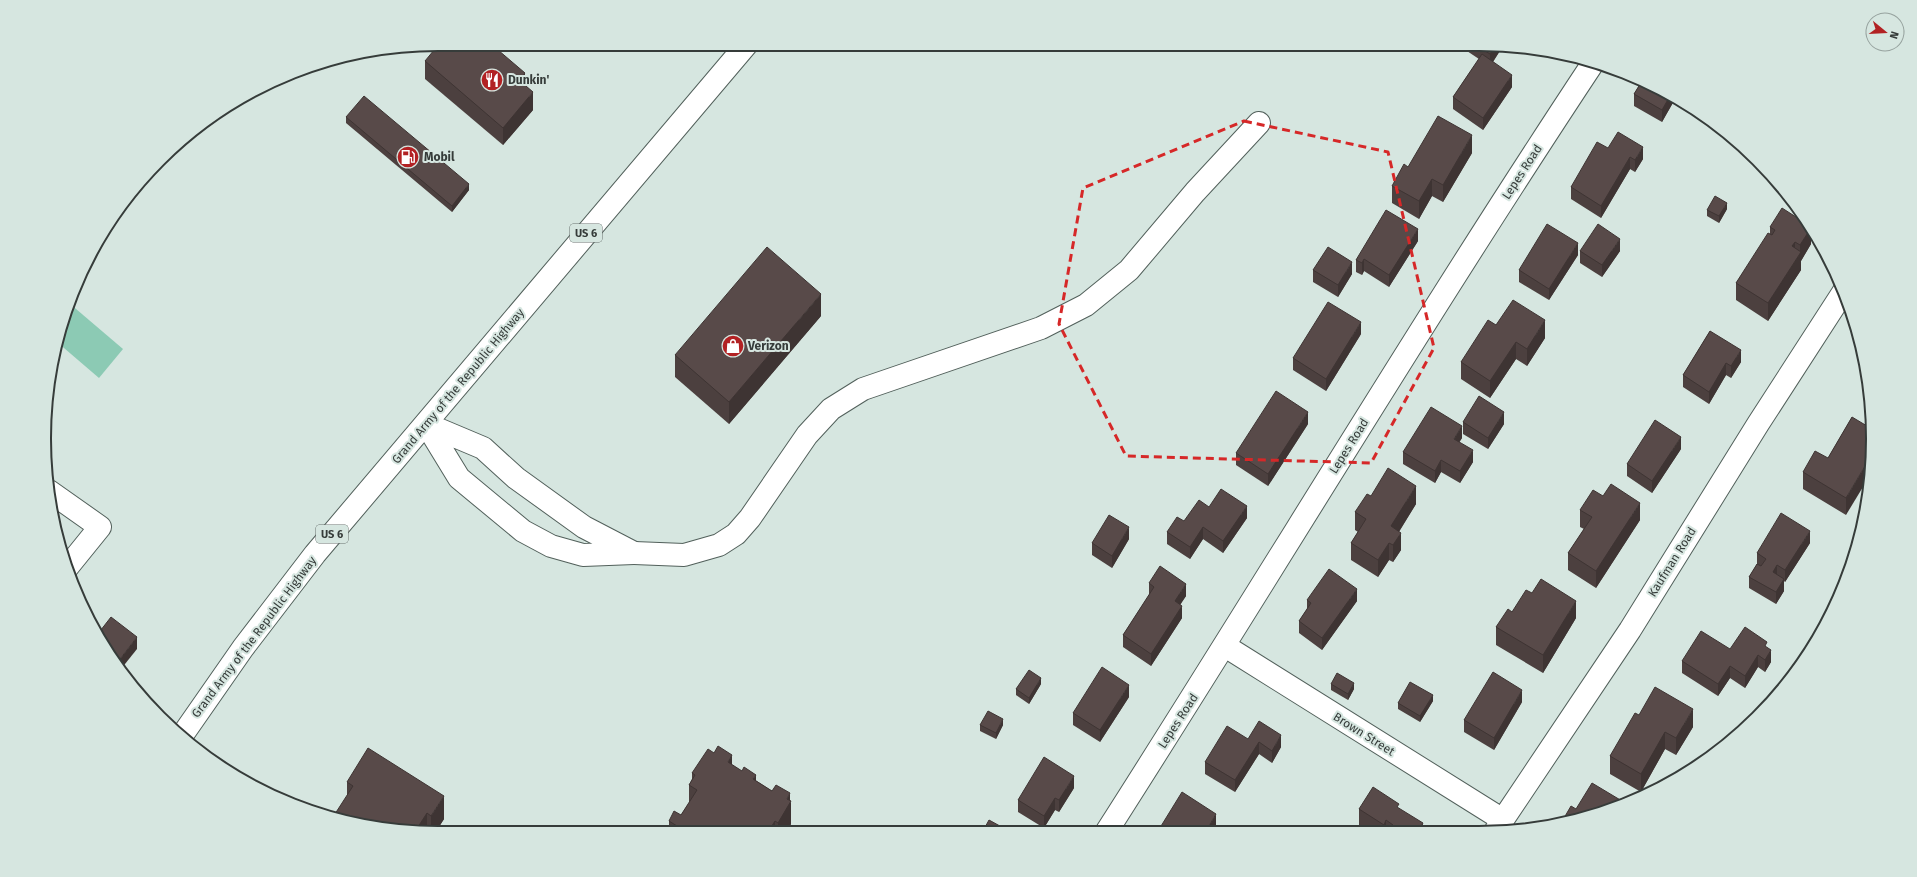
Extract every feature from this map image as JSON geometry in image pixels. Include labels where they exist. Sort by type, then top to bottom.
[{"type":"street","name":"Grand Army of the Republic Highway","points":[[185,731],[288,588],[344,519],[741,51]]},
{"type":"street","name":"Lepes Road","points":[[1110,826],[1225,646],[1377,399],[1590,68]]},
{"type":"street","points":[[426,424],[459,478],[523,531],[551,546],[583,555],[634,553],[684,555],[719,545],[736,534],[750,518],[807,435],[830,409],[863,389],[1041,328],[1086,305],[1129,270],[1196,192],[1259,123]]},
{"type":"street","name":"Kaufman Road","points":[[1500,825],[1630,630],[1758,424],[1840,298]]},
{"type":"street","points":[[426,424],[483,448],[516,478],[584,527],[634,553]]},
{"type":"street","points":[[55,495],[100,527],[72,562]]},
{"type":"street","name":"Brown Street","points":[[1225,646],[1500,825]]},
{"type":"highlighted area","points":[[1244,121],[1388,152],[1434,348],[1371,463],[1126,456],[1059,324],[1083,188]]},
{"type":"green space","points":[[74,307],[123,349],[99,378],[62,346]]},
{"type":"building","points":[[433,51],[499,51],[525,73],[519,80],[533,92],[503,128],[425,61]]},
{"type":"building","points":[[1482,54],[1512,75],[1483,118],[1453,97]]},
{"type":"building","points":[[1639,86],[1667,101],[1662,110],[1634,94]]},
{"type":"building","name":"Mobil","points":[[364,96],[469,184],[452,206],[346,117]]},
{"type":"building","points":[[1438,116],[1472,135],[1443,185],[1432,179],[1419,201],[1392,186],[1404,164],[1408,167]]},
{"type":"building","points":[[1618,132],[1643,147],[1635,160],[1630,157],[1601,206],[1571,187],[1597,142],[1608,148]]},
{"type":"building","points":[[1715,196],[1727,203],[1719,216],[1707,210]]},
{"type":"building","points":[[1782,208],[1797,218],[1807,234],[1800,245],[1795,242],[1792,246],[1801,252],[1768,303],[1736,283],[1768,233],[1772,235],[1775,230],[1770,227]]},
{"type":"building","points":[[1386,210],[1418,229],[1389,275],[1364,259],[1362,263],[1356,260]]},
{"type":"building","points":[[1547,224],[1578,243],[1549,289],[1519,270]]},
{"type":"building","points":[[1598,224],[1620,239],[1602,265],[1580,251]]},
{"type":"building","points":[[767,247],[821,294],[729,402],[675,355]]},
{"type":"building","points":[[1328,247],[1352,262],[1338,285],[1313,270]]},
{"type":"building","points":[[1513,300],[1545,320],[1527,349],[1516,342],[1490,381],[1461,362],[1488,320],[1496,325]]},
{"type":"building","points":[[1328,302],[1361,322],[1326,379],[1293,358]]},
{"type":"building","points":[[1710,331],[1741,350],[1731,366],[1726,363],[1709,392],[1683,375]]},
{"type":"building","points":[[1276,391],[1308,412],[1268,474],[1236,453]]},
{"type":"building","points":[[1479,396],[1504,412],[1488,438],[1463,422]]},
{"type":"building","points":[[1431,407],[1462,426],[1454,439],[1473,450],[1460,471],[1441,460],[1435,471],[1403,452]]},
{"type":"building","points":[[1852,417],[1865,425],[1865,466],[1846,498],[1803,472],[1815,451],[1828,458]]},
{"type":"building","points":[[1655,420],[1681,437],[1652,481],[1627,464]]},
{"type":"building","points":[[1388,468],[1416,486],[1391,526],[1401,533],[1393,545],[1389,543],[1378,560],[1351,543],[1366,519],[1355,512],[1367,494],[1371,496]]},
{"type":"building","points":[[1611,484],[1640,503],[1596,571],[1568,553],[1592,517],[1580,510],[1593,490],[1603,496]]},
{"type":"building","points":[[1221,489],[1247,506],[1223,541],[1203,527],[1190,547],[1167,532],[1177,517],[1184,521],[1199,500],[1209,507]]},
{"type":"building","points":[[1781,513],[1810,531],[1785,570],[1777,565],[1773,572],[1784,579],[1776,592],[1749,577],[1757,564],[1761,566],[1766,559],[1757,553]]},
{"type":"building","points":[[1109,515],[1129,527],[1112,556],[1092,543]]},
{"type":"building","points":[[1160,566],[1186,584],[1175,601],[1182,606],[1151,654],[1123,635],[1154,587],[1149,583]]},
{"type":"building","points":[[1329,569],[1357,589],[1322,638],[1299,621],[1311,603],[1307,600]]},
{"type":"building","points":[[1541,579],[1576,601],[1543,655],[1496,627],[1508,609],[1512,612],[1526,590],[1532,593]]},
{"type":"building","points":[[111,617],[137,637],[120,659],[101,629]]},
{"type":"building","points":[[1745,627],[1767,642],[1765,646],[1771,650],[1765,660],[1758,655],[1745,676],[1730,666],[1718,684],[1682,661],[1701,631],[1730,649]]},
{"type":"building","points":[[1102,667],[1129,685],[1100,730],[1073,713]]},
{"type":"building","points":[[1029,670],[1041,678],[1029,698],[1016,689]]},
{"type":"building","points":[[1493,672],[1522,690],[1494,738],[1464,720]]},
{"type":"building","points":[[1337,673],[1354,683],[1348,694],[1331,684]]},
{"type":"building","points":[[1410,682],[1433,695],[1420,716],[1398,703]]},
{"type":"building","points":[[1655,687],[1693,709],[1676,738],[1665,732],[1641,774],[1610,756],[1635,713],[1639,715]]},
{"type":"building","points":[[988,711],[1003,719],[996,733],[980,725]]},
{"type":"building","points":[[1259,721],[1281,735],[1272,751],[1259,742],[1235,780],[1205,762],[1227,726],[1248,739]]},
{"type":"building","points":[[718,746],[732,755],[728,762],[742,771],[744,767],[756,775],[753,779],[772,791],[776,785],[790,793],[787,799],[791,801],[778,823],[775,821],[772,826],[677,826],[669,821],[674,811],[681,815],[697,790],[689,785],[695,775],[692,773],[708,749],[714,753]]},
{"type":"building","points":[[368,748],[444,796],[431,816],[427,813],[419,825],[388,823],[336,812],[353,786],[347,782]]},
{"type":"building","points":[[1044,757],[1074,776],[1059,800],[1055,798],[1044,816],[1018,800]]},
{"type":"building","points":[[1592,783],[1620,800],[1565,816],[1571,806],[1576,809]]},
{"type":"building","points":[[1373,787],[1399,804],[1397,807],[1423,823],[1421,826],[1392,826],[1386,820],[1384,825],[1359,809]]},
{"type":"building","points":[[1182,792],[1216,814],[1209,826],[1161,826]]},
{"type":"building","points":[[989,820],[1000,826],[986,826]]},
{"type":"place","name":"Dunkin'","points":[[492,80]]},
{"type":"place","name":"Mobil","points":[[408,157]]},
{"type":"place","name":"Verizon","points":[[733,346]]}]
